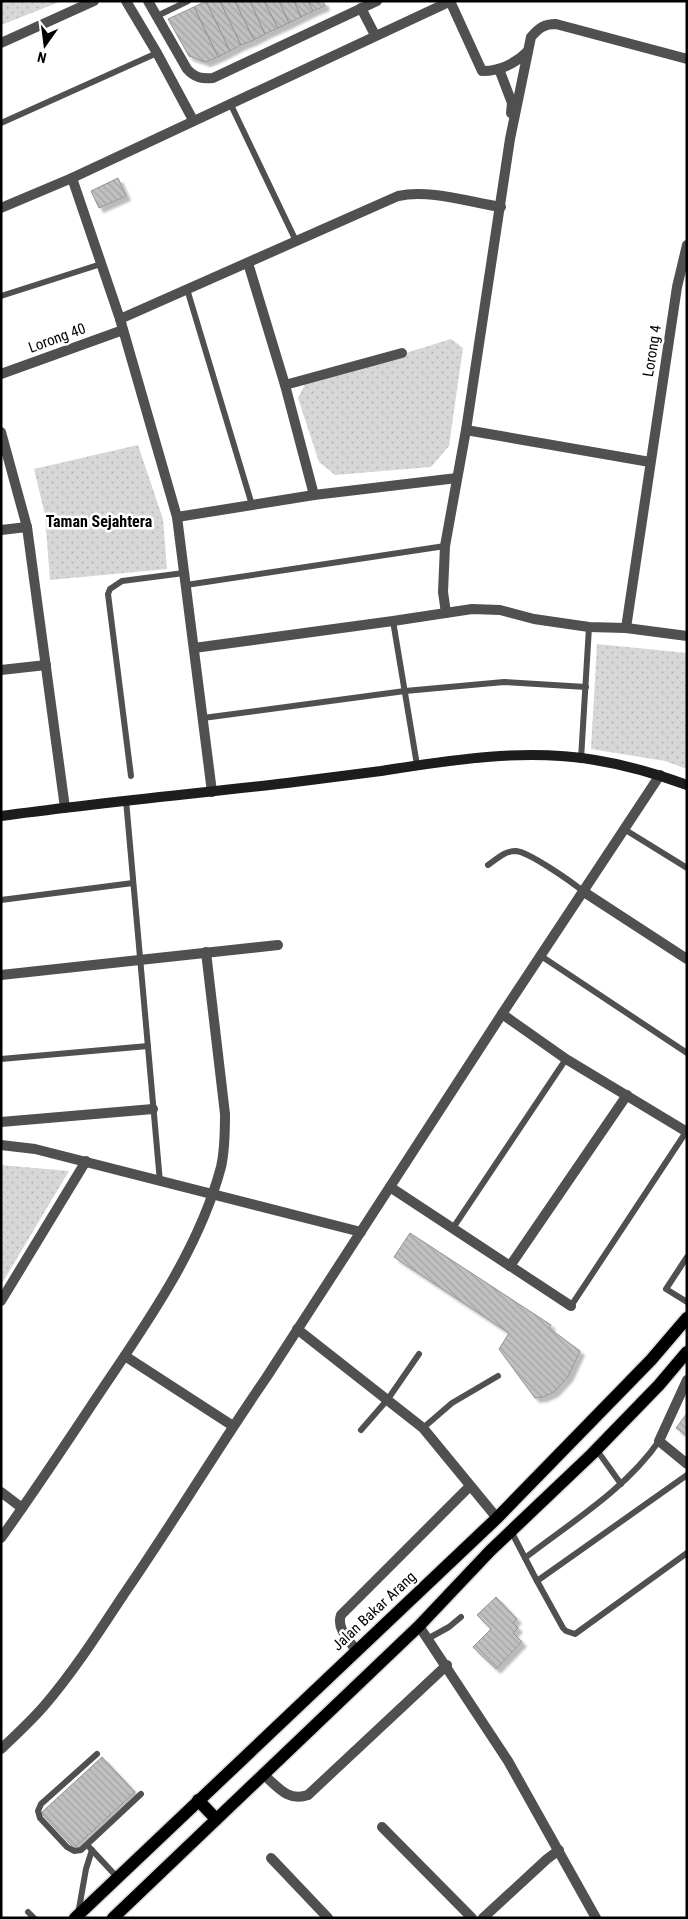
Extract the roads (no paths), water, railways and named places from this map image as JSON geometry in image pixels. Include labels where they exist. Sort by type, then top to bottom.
[{"type":"main road","name":"Jalan Bakar Arang","points":[[76,1916],[497,1518],[651,1360],[687,1318]]},
{"type":"main road","points":[[113,1918],[419,1626],[511,1531],[659,1385],[687,1352]]},
{"type":"main road","points":[[198,1800],[216,1819]]},
{"type":"street","points":[[1,43],[94,1]]},
{"type":"street","points":[[126,1],[157,52],[193,120]]},
{"type":"street","points":[[148,1],[187,69],[192,75],[206,78],[213,78],[359,5],[377,1]]},
{"type":"street","points":[[1,208],[72,178],[451,1],[482,71],[499,69],[515,62],[528,51]]},
{"type":"street","points":[[359,5],[375,35]]},
{"type":"street","points":[[446,613],[443,585],[445,546],[466,430],[510,139],[531,37],[538,28],[546,24],[556,24],[687,59]]},
{"type":"street","points":[[499,69],[512,103],[510,139]]},
{"type":"street","points":[[72,178],[120,319],[177,517],[212,792]]},
{"type":"street","points":[[120,319],[398,196],[410,193],[426,194],[501,207]]},
{"type":"street","name":"Lorong 4","points":[[626,628],[677,287],[687,245]]},
{"type":"street","points":[[248,263],[285,385],[314,495]]},
{"type":"street","name":"Lorong 40","points":[[1,374],[123,330]]},
{"type":"street","points":[[285,385],[402,354]]},
{"type":"street","points":[[466,430],[650,462]]},
{"type":"street","points":[[1,432],[27,527],[65,808]]},
{"type":"street","points":[[177,517],[314,495],[457,478]]},
{"type":"street","points":[[1,530],[27,527]]},
{"type":"street","points":[[194,648],[393,621],[472,608],[500,610],[534,619],[588,627],[626,628],[687,636]]},
{"type":"street","points":[[1,670],[46,665]]},
{"type":"street","points":[[1,816],[126,800],[212,792],[463,759],[506,756],[542,756],[595,760],[660,775],[687,784]]},
{"type":"street","points":[[1,1749],[43,1707],[71,1672],[167,1531],[233,1426],[660,775]]},
{"type":"street","points":[[584,892],[687,959]]},
{"type":"street","points":[[1,975],[278,945]]},
{"type":"street","points":[[1,1538],[125,1356],[190,1251],[212,1194],[221,1166],[226,1114],[206,952]]},
{"type":"street","points":[[502,1014],[566,1059],[687,1132]]},
{"type":"street","points":[[510,1266],[628,1095]]},
{"type":"street","points":[[1,1122],[153,1109]]},
{"type":"street","points":[[1,1145],[35,1149],[86,1161],[160,1182],[361,1232]]},
{"type":"street","points":[[1,1301],[86,1161]]},
{"type":"street","points":[[390,1187],[571,1306]]},
{"type":"street","points":[[297,1329],[423,1428],[497,1518]]},
{"type":"street","points":[[125,1356],[233,1426]]},
{"type":"street","points":[[687,1380],[659,1441],[687,1464]]},
{"type":"street","points":[[356,1650],[340,1628],[339,1620],[341,1615],[470,1486]]},
{"type":"street","points":[[1,1492],[22,1508]]},
{"type":"street","points":[[419,1626],[447,1665],[508,1761],[596,1918]]},
{"type":"street","points":[[264,1775],[289,1796],[298,1798],[308,1795],[447,1665]]},
{"type":"street","points":[[382,1827],[472,1918]]},
{"type":"street","points":[[483,1918],[559,1850]]},
{"type":"street","points":[[270,1858],[328,1918]]},
{"type":"lane","points":[[157,16],[188,1]]},
{"type":"lane","points":[[1,123],[157,52]]},
{"type":"lane","points":[[230,103],[296,241]]},
{"type":"lane","points":[[1,296],[101,264]]},
{"type":"lane","points":[[187,289],[252,505]]},
{"type":"lane","points":[[186,585],[445,546]]},
{"type":"lane","points":[[132,776],[108,594],[115,584],[122,581],[184,573]]},
{"type":"lane","points":[[393,621],[417,765]]},
{"type":"lane","points":[[581,759],[588,627]]},
{"type":"lane","points":[[203,718],[405,691],[504,682],[586,687]]},
{"type":"lane","points":[[126,800],[160,1182]]},
{"type":"lane","points":[[624,829],[687,868]]},
{"type":"lane","points":[[488,865],[504,853],[517,851],[563,875],[584,892]]},
{"type":"lane","points":[[1,900],[133,883]]},
{"type":"lane","points":[[541,956],[687,1052]]},
{"type":"lane","points":[[1,1059],[148,1046]]},
{"type":"lane","points":[[454,1228],[566,1059]]},
{"type":"lane","points":[[571,1306],[687,1132]]},
{"type":"lane","points":[[687,1257],[666,1289],[687,1302]]},
{"type":"lane","points":[[361,1430],[388,1399],[420,1354]]},
{"type":"lane","points":[[423,1428],[452,1403],[498,1376]]},
{"type":"lane","points":[[525,1558],[621,1484],[659,1441]]},
{"type":"lane","points":[[596,1449],[621,1484]]},
{"type":"lane","points":[[537,1581],[687,1475]]},
{"type":"lane","points":[[511,1531],[563,1628],[575,1634],[687,1553]]},
{"type":"lane","points":[[429,1638],[449,1627],[460,1617]]},
{"type":"lane","points":[[90,1848],[74,1851],[40,1818],[38,1811],[41,1804],[97,1754]]},
{"type":"lane","points":[[76,1916],[90,1848],[141,1794]]},
{"type":"lane","points":[[90,1848],[117,1877]]},
{"type":"lane","points":[[28,1912],[34,1918]]},
{"type":"district","name":"Taman Sejahtera","points":[[99,521]]}]
